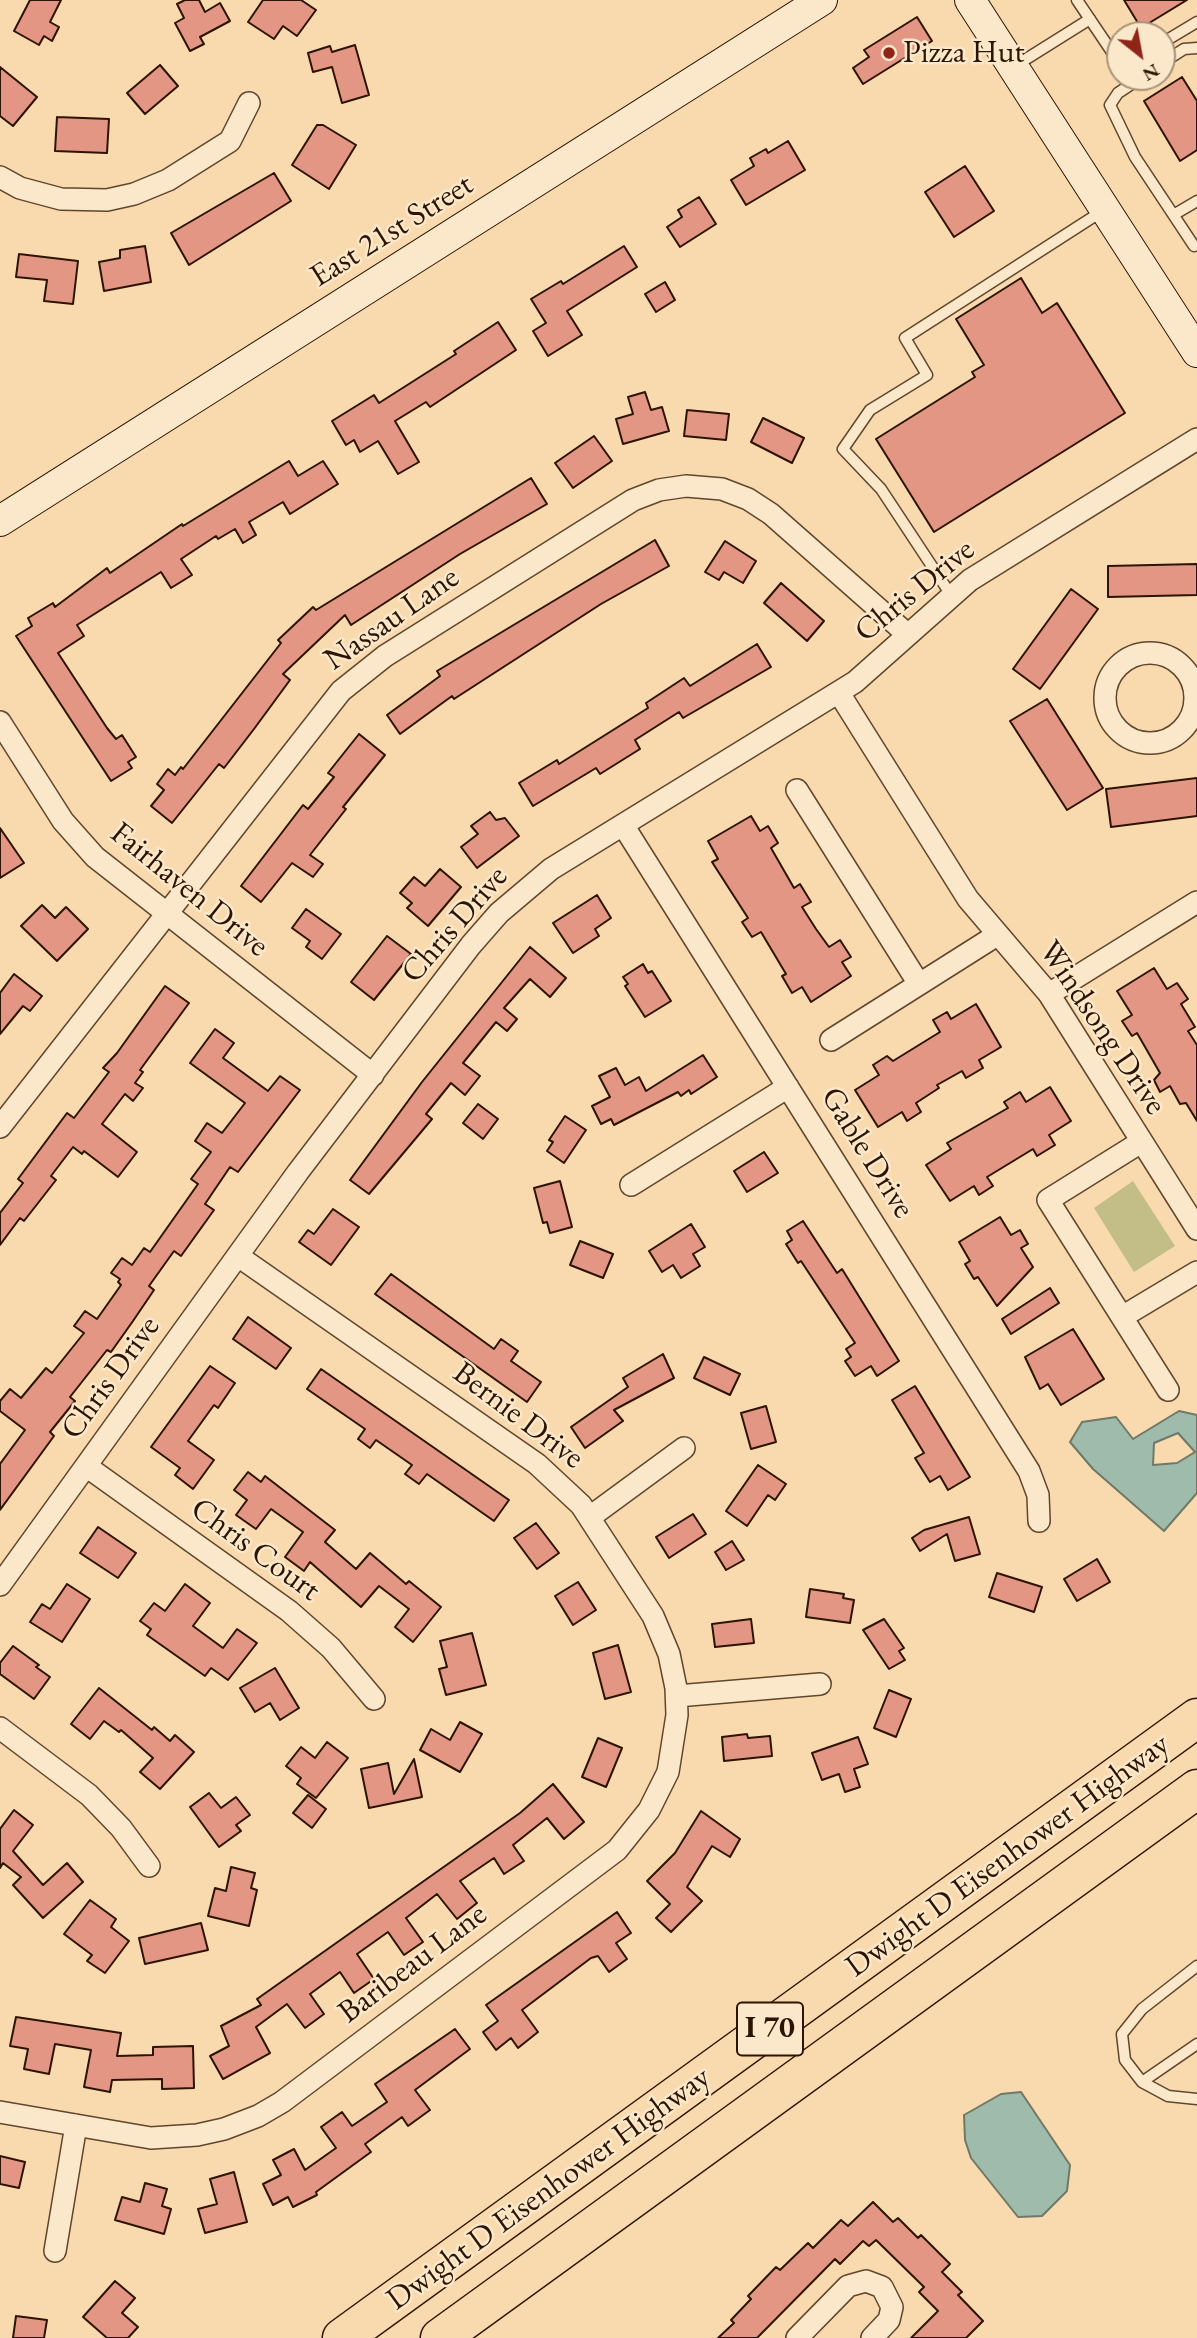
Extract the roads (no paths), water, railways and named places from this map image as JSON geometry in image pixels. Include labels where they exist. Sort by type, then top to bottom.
[{"type":"highway","name":"Dwight D Eisenhower Highway","points":[[342,2338],[1197,1718]]},
{"type":"highway","name":"Dwight D Eisenhower Highway","points":[[440,2338],[1197,1789]]},
{"type":"main road","name":"East 21st Street","points":[[0,521],[822,0]]},
{"type":"main road","points":[[970,0],[1197,352]]},
{"type":"street","points":[[0,177],[25,190],[61,199],[107,200],[134,194],[168,180],[230,141],[249,103]]},
{"type":"street","name":"Chris Drive","points":[[0,1586],[238,1256],[471,945],[499,913],[539,877],[839,693],[894,649],[951,594],[1197,439]]},
{"type":"street","name":"Nassau Lane","points":[[0,1127],[322,712],[355,678],[384,656],[625,505],[659,490],[677,486],[713,487],[763,508],[907,634]]},
{"type":"street","points":[[1147,652],[1161,654],[1193,672],[1194,708],[1189,721],[1175,736],[1163,742],[1142,743],[1124,736],[1110,720],[1104,700],[1106,686],[1112,673],[1127,659],[1147,652]]},
{"type":"street","name":"Windsong Drive","points":[[839,693],[968,899],[1049,994],[1197,1229]]},
{"type":"street","name":"Fairhaven Drive","points":[[0,722],[54,808],[80,842],[109,870],[373,1075]]},
{"type":"street","points":[[797,790],[919,984]]},
{"type":"street","name":"Gable Drive","points":[[623,825],[1029,1471],[1038,1495],[1039,1521]]},
{"type":"street","points":[[1049,994],[1197,902]]},
{"type":"street","name":"Windsong Drive","points":[[831,1040],[997,935]]},
{"type":"street","points":[[631,1185],[788,1087]]},
{"type":"street","points":[[1141,1142],[1048,1200],[1168,1390]]},
{"type":"street","name":"Bernie Drive","points":[[238,1256],[549,1473],[590,1517],[656,1623],[672,1663],[677,1696]]},
{"type":"street","points":[[1122,1317],[1197,1272]]},
{"type":"street","points":[[590,1517],[684,1448]]},
{"type":"street","name":"Chris Court","points":[[86,1466],[289,1611],[331,1648],[374,1699]]},
{"type":"street","points":[[677,1696],[820,1684]]},
{"type":"street","name":"Baribeau Lane","points":[[0,2112],[151,2138],[188,2136],[224,2129],[258,2116],[282,2102],[626,1842],[649,1810],[668,1772],[677,1724],[677,1696]]},
{"type":"street","points":[[0,1728],[89,1795],[127,1835],[149,1866]]},
{"type":"street","points":[[55,2251],[76,2125]]},
{"type":"street","points":[[797,2338],[848,2286],[866,2281],[882,2287],[892,2307],[890,2320],[872,2338]]},
{"type":"lane","points":[[1077,0],[1106,41]]},
{"type":"lane","points":[[1013,67],[1090,19]]},
{"type":"lane","points":[[1176,35],[1197,22]]},
{"type":"lane","points":[[1176,54],[1184,49],[1197,48]]},
{"type":"lane","points":[[1121,91],[1110,106],[1135,157],[1194,246]]},
{"type":"lane","points":[[1175,214],[1197,201]]},
{"type":"lane","points":[[951,594],[881,489],[843,449],[870,410],[927,375],[905,338],[1104,210]]},
{"type":"lane","points":[[1197,1966],[1142,2009],[1122,2034],[1125,2060],[1142,2082],[1168,2096],[1197,2099]]},
{"type":"lane","points":[[1142,2082],[1197,2044]]},
{"type":"place","name":"Pizza Hut","points":[[889,53]]}]
